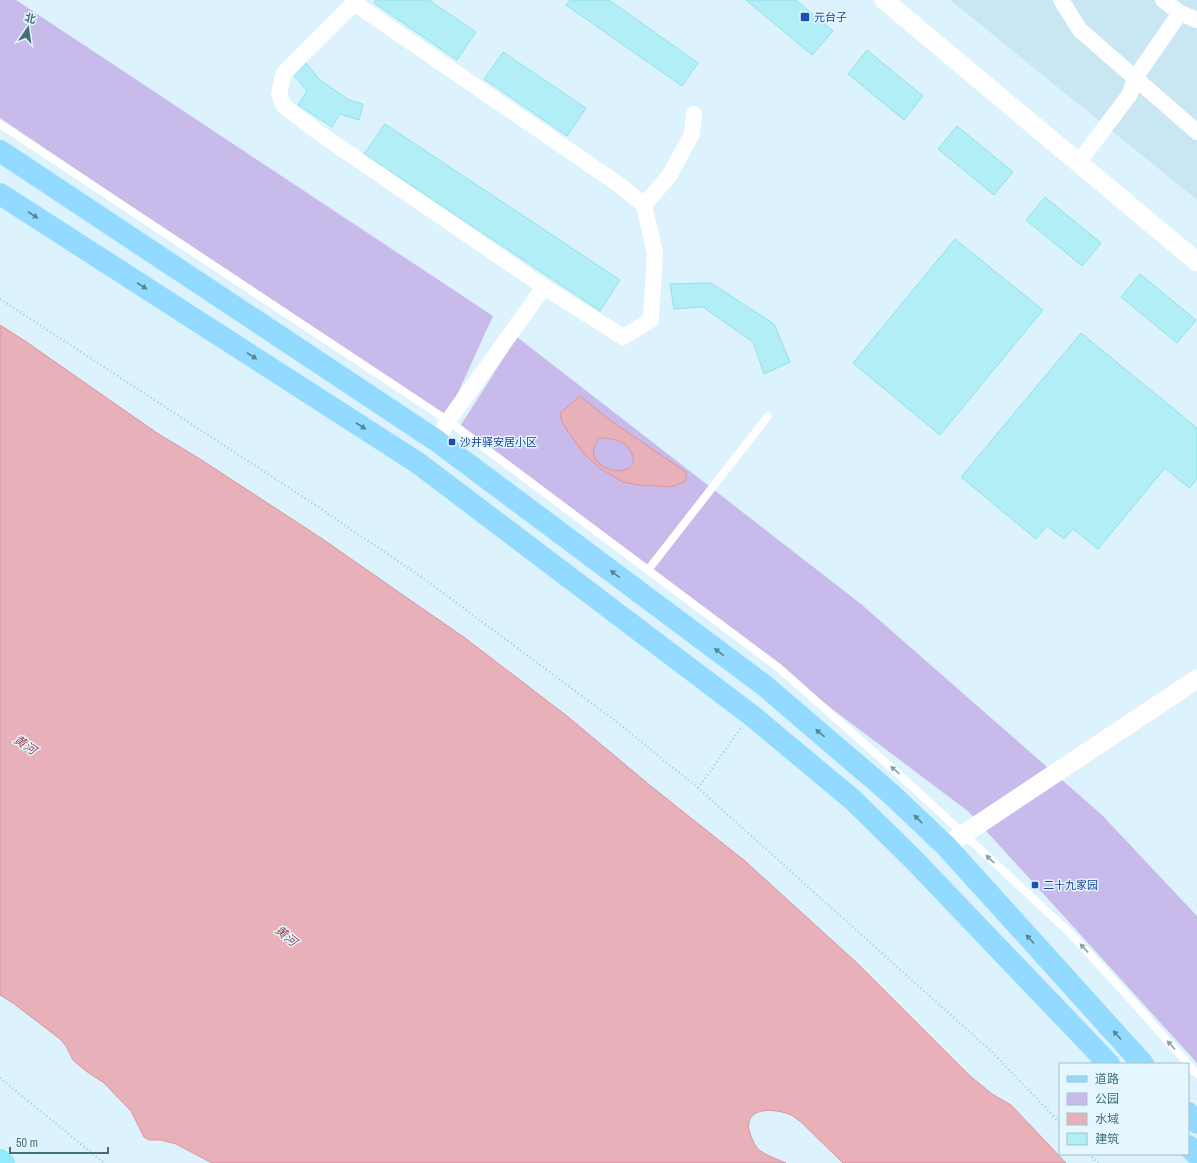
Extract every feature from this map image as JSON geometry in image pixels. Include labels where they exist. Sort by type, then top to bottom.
[{"type":"highway","points":[[0,1160],[4,1163]]},
{"type":"main road","points":[[0,151],[436,441],[765,686],[890,793],[946,846],[1142,1063]]},
{"type":"main road","points":[[0,194],[418,463],[751,715],[853,800],[914,860],[1108,1063]]},
{"type":"main road","points":[[1189,1114],[1197,1123]]},
{"type":"main road","points":[[1189,1147],[1197,1155]]},
{"type":"street","points":[[884,0],[1197,262]]},
{"type":"street","points":[[1061,0],[1080,30],[1197,132]]},
{"type":"street","points":[[1162,0],[1180,13],[1197,20]]},
{"type":"street","points":[[354,3],[618,184],[644,205],[655,253],[651,320],[623,337],[544,287],[318,133],[284,106],[279,94],[284,73],[354,3]]},
{"type":"street","points":[[1078,163],[1130,94],[1135,78],[1180,13]]},
{"type":"street","points":[[644,205],[669,176],[692,134],[694,114]]},
{"type":"street","points":[[436,441],[448,421],[544,287]]},
{"type":"street","points":[[946,846],[1197,679]]},
{"type":"lane","points":[[0,124],[448,421],[779,668],[902,777],[1067,930],[1122,989],[1187,1063]]},
{"type":"lane","points":[[648,570],[768,416]]},
{"type":"lane","points":[[1189,1065],[1197,1074]]},
{"type":"path","points":[[0,299],[306,499],[423,578],[617,722],[698,788],[992,1052],[1059,1122]]},
{"type":"path","points":[[698,788],[751,715]]},
{"type":"path","points":[[0,1078],[104,1163]]},
{"type":"path","points":[[1090,1155],[1098,1163]]},
{"type":"shaded area","points":[[950,0],[1197,0],[1197,200]]},
{"type":"green space","points":[[0,0],[16,0],[493,316],[446,419],[0,118]]},
{"type":"green space","points":[[517,337],[861,604],[1102,815],[1197,916],[1197,1063],[969,812],[459,428]]},
{"type":"water","name":"黄河","points":[[0,325],[157,433],[200,459],[321,538],[465,638],[567,716],[652,787],[745,861],[857,963],[969,1075],[992,1094],[1011,1105],[1066,1163],[843,1163],[801,1122],[786,1113],[769,1110],[754,1114],[750,1119],[749,1126],[751,1136],[759,1150],[786,1163],[212,1163],[176,1144],[161,1140],[149,1140],[144,1137],[131,1111],[104,1083],[73,1060],[66,1046],[60,1039],[13,1003],[0,995]]},
{"type":"water","points":[[580,396],[611,421],[686,472],[686,481],[671,487],[639,485],[623,482],[601,469],[585,455],[562,422],[560,413]],"holes":[[[599,438],[612,439],[624,444],[630,450],[633,459],[632,465],[621,471],[613,470],[598,463],[594,456],[594,449]]]},
{"type":"building","points":[[376,0],[429,0],[476,32],[457,60],[374,3]]},
{"type":"building","points":[[570,0],[609,0],[698,63],[682,86],[566,5]]},
{"type":"building","points":[[746,0],[796,0],[833,31],[812,55]]},
{"type":"building","points":[[867,50],[923,96],[904,120],[848,74]]},
{"type":"building","points":[[503,52],[586,108],[567,136],[484,79]]},
{"type":"building","points":[[306,63],[320,80],[349,100],[363,104],[359,120],[340,114],[332,127],[298,105],[307,91],[293,74]]},
{"type":"building","points":[[385,124],[620,280],[600,311],[364,154]]},
{"type":"building","points":[[957,126],[1013,172],[994,195],[938,149]]},
{"type":"building","points":[[1045,197],[1101,243],[1082,266],[1026,220]]},
{"type":"building","points":[[955,239],[1043,310],[940,435],[853,363]]},
{"type":"building","points":[[1140,274],[1196,320],[1177,343],[1121,297]]},
{"type":"building","points":[[711,283],[774,324],[790,362],[764,374],[753,342],[703,307],[674,309],[670,284]]},
{"type":"building","points":[[1081,333],[1197,428],[1197,479],[1189,488],[1165,468],[1098,549],[1073,529],[1064,539],[1047,526],[1036,539],[961,477]]},
{"type":"place","name":"元台子","points":[[805,17]]},
{"type":"place","name":"沙井驿安居小区","points":[[452,442]]},
{"type":"place","name":"二十九家园","points":[[1035,885]]}]
